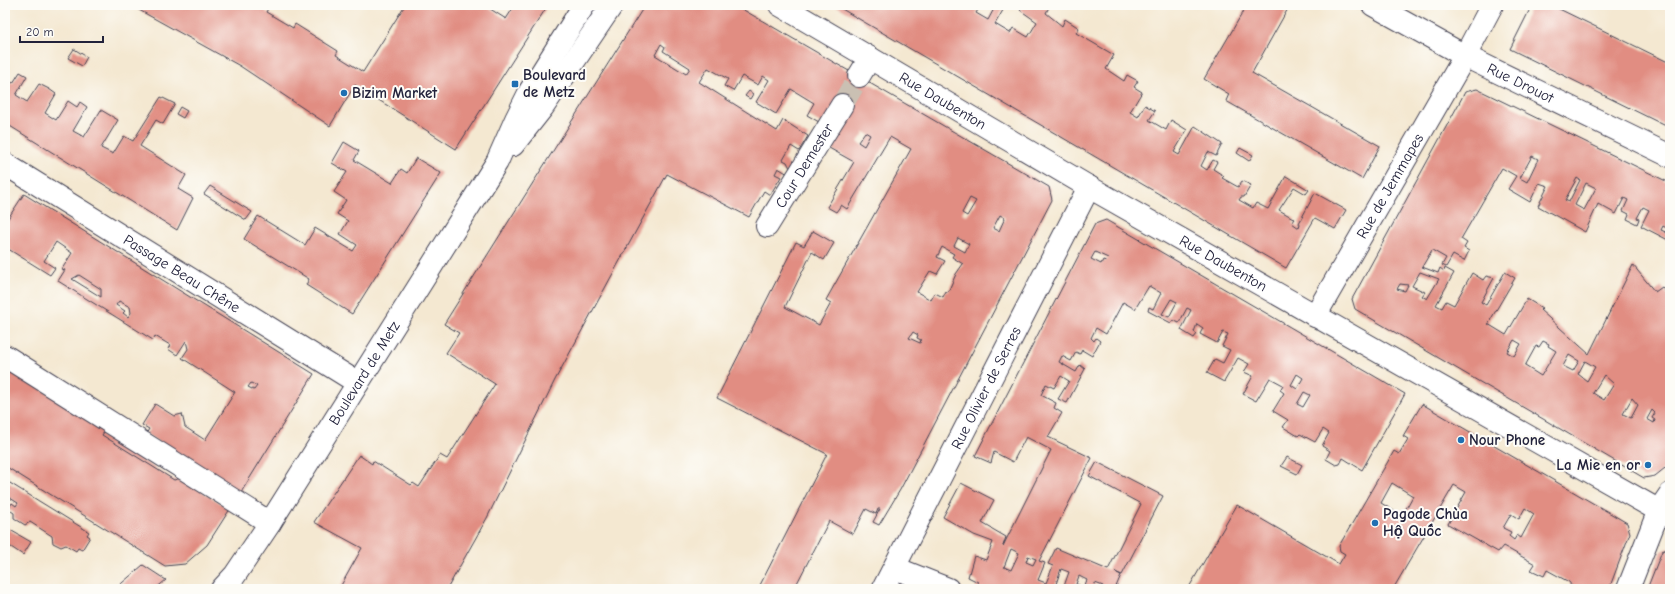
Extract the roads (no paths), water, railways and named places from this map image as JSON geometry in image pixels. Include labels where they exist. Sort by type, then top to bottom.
[{"type":"street","name":"Boulevard de Metz","points":[[497,162],[526,98],[584,5]]},
{"type":"street","name":"Boulevard de Metz","points":[[222,589],[235,575],[270,523],[497,162],[543,107],[612,5]]},
{"type":"street","name":"Rue Daubenton","points":[[780,5],[1089,187],[1315,316],[1666,507]]},
{"type":"street","name":"Rue Drouot","points":[[1373,5],[1465,56],[1670,156]]},
{"type":"street","name":"Rue de Jemmapes","points":[[1315,316],[1465,56],[1492,5]]},
{"type":"street","points":[[859,76],[870,58]]},
{"type":"street","name":"Cour Demester","points":[[767,226],[842,105]]},
{"type":"street","name":"Passage Beau Chêne","points":[[5,164],[358,383]]},
{"type":"street","name":"Rue Olivier de Serres","points":[[883,589],[1089,187]]},
{"type":"street","points":[[5,356],[270,523]]},
{"type":"street","points":[[1628,589],[1666,507]]},
{"type":"street","name":"Boulevard de Metz","points":[[210,589],[230,572],[256,543]]},
{"type":"street","points":[[894,568],[948,589]]},
{"type":"tunnel","points":[[842,105],[859,76]]},
{"type":"place","name":"Boulevard de Metz","points":[[515,84]]},
{"type":"place","name":"Bizim Market","points":[[344,93]]},
{"type":"place","name":"Nour Phone","points":[[1461,440]]},
{"type":"place","name":"La Mie en or","points":[[1648,465]]},
{"type":"place","name":"Pagode Chùa Hộ Quốc","points":[[1375,523]]}]
